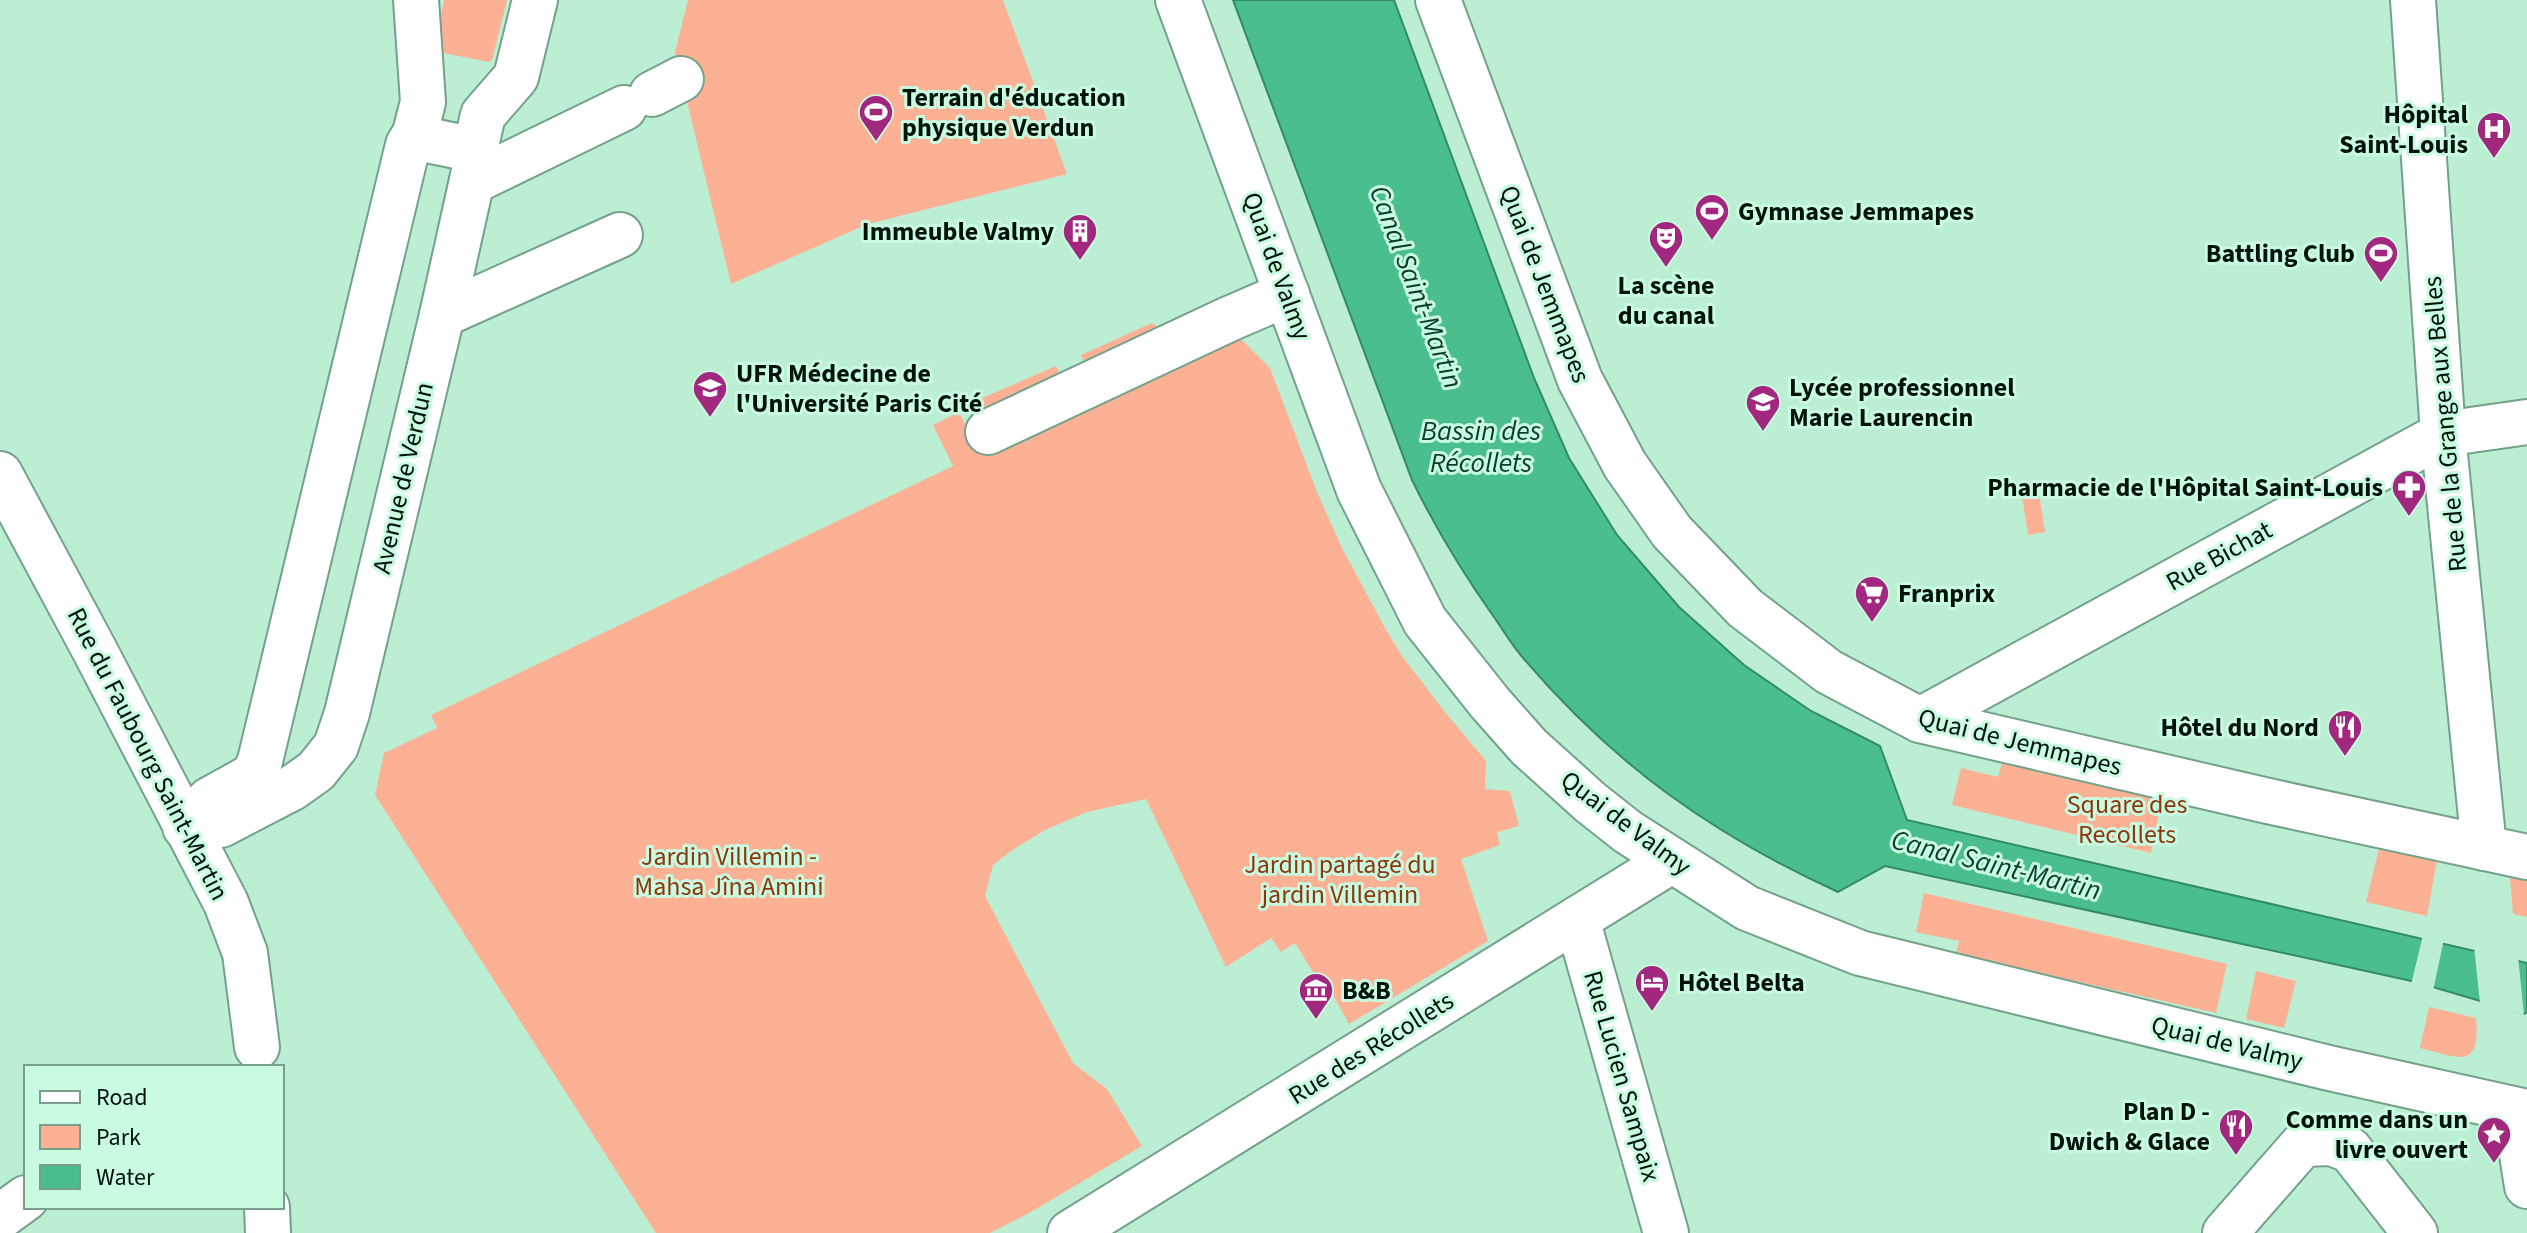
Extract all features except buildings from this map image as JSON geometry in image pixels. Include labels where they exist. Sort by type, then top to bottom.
[{"type":"street","points":[[185,827],[209,800],[254,775],[260,761],[408,145],[414,137],[423,102],[416,0]]},
{"type":"street","name":"Avenue de Verdun","points":[[185,827],[221,825],[292,788],[324,763],[336,746],[347,713],[442,315],[483,115],[516,77],[535,0]]},
{"type":"street","name":"Quai de Valmy","points":[[1178,0],[1359,490],[1425,621],[1529,747],[1590,802],[1628,832],[1747,908],[1860,953],[2317,1065],[2521,1111]]},
{"type":"street","name":"Quai de Jemmapes","points":[[1438,0],[1580,380],[1625,465],[1672,532],[1745,608],[1829,672],[1920,720],[2252,798],[2527,857]]},
{"type":"street","name":"Rue de la Grange aux Belles","points":[[2413,0],[2443,434],[2484,848]]},
{"type":"street","points":[[414,137],[473,166],[653,93]]},
{"type":"street","points":[[442,315],[620,235]]},
{"type":"street","points":[[988,432],[1287,294]]},
{"type":"street","name":"Rue Bichat","points":[[1920,720],[2443,434],[2527,422]]},
{"type":"street","name":"Rue du Faubourg Saint-Martin","points":[[0,474],[226,903],[245,953],[254,1060]]},
{"type":"street","points":[[265,737],[292,788]]},
{"type":"street","name":"Rue des Récollets","points":[[1070,1233],[1671,861]]},
{"type":"street","name":"Rue Lucien Sampaix","points":[[1577,919],[1666,1233]]},
{"type":"street","points":[[2521,1111],[2527,1186]]},
{"type":"street","points":[[2225,1233],[2303,1144],[2331,1143],[2350,1150],[2415,1233]]},
{"type":"street","points":[[0,1217],[24,1199]]},
{"type":"street","points":[[267,1209],[268,1233]]},
{"type":"green space","points":[[444,0],[507,0],[492,60],[489,62],[433,51]]},
{"type":"green space","name":"Terrain d'éducation physique Verdun","points":[[688,0],[1003,0],[1067,174],[868,224],[731,284],[675,52]]},
{"type":"green space","points":[[1152,323],[1165,332],[1088,369],[1081,355]]},
{"type":"green space","name":"Jardin Villemin - Mahsa Jîna Amini","points":[[1233,331],[1270,368],[1317,492],[1342,548],[1402,656],[1486,761],[1485,789],[1510,791],[1519,826],[1497,832],[1500,845],[1461,859],[1488,941],[1349,1024],[1322,975],[1316,977],[1295,943],[1281,952],[1271,938],[1226,967],[1146,799],[1087,812],[1045,830],[993,865],[985,896],[1073,1063],[1107,1089],[1142,1146],[990,1233],[656,1233],[375,795],[384,753],[437,728],[431,715],[953,466],[933,425],[959,412],[979,452]]},
{"type":"green space","points":[[1056,366],[1063,381],[983,419],[973,402]]},
{"type":"green space","points":[[2037,480],[2045,532],[2028,535],[2020,482]]},
{"type":"green space","name":"Square des Recollets","points":[[2002,763],[2162,798],[2151,853],[1952,805],[1961,768],[1998,777]]},
{"type":"green space","points":[[2379,848],[2437,861],[2427,916],[2366,902]]},
{"type":"green space","points":[[2510,877],[2527,881],[2527,917],[2513,914]]},
{"type":"green space","name":"Square des Recollets","points":[[1924,893],[2227,964],[2216,1013],[1956,954],[1959,941],[1916,932]]},
{"type":"green space","points":[[2256,971],[2296,981],[2284,1028],[2246,1019]]},
{"type":"green space","points":[[2429,1007],[2476,1018],[2475,1047],[2470,1054],[2456,1057],[2420,1048]]},
{"type":"water","name":"Bassin des Récollets","points":[[1233,0],[1394,0],[1534,378],[1569,458],[1617,535],[1679,607],[1744,665],[1811,711],[1880,746],[1907,820],[2527,963],[2527,1012],[2524,1014],[2416,982],[1885,866],[1838,892],[1749,846],[1668,794],[1593,732],[1516,650],[1462,569],[1421,498]]},
{"type":"pier","points":[[2423,935],[2444,939],[2433,991],[2411,985]]},
{"type":"pier","points":[[2474,946],[2518,956],[2524,1015],[2480,1003]]},
{"type":"place","name":"Terrain d'éducation physique Verdun","points":[[876,143]]},
{"type":"place","name":"Hôpital Saint-Louis","points":[[2494,160]]},
{"type":"place","name":"Gymnase Jemmapes","points":[[1712,242]]},
{"type":"place","name":"Immeuble Valmy","points":[[1080,262]]},
{"type":"place","name":"La scène du canal","points":[[1666,269]]},
{"type":"place","name":"Battling Club","points":[[2381,284]]},
{"type":"place","name":"UFR Médecine de l'Université Paris Cité","points":[[710,419]]},
{"type":"place","name":"Lycée professionnel Marie Laurencin","points":[[1763,433]]},
{"type":"place","name":"Pharmacie de l'Hôpital Saint-Louis","points":[[2409,518]]},
{"type":"place","name":"Franprix","points":[[1872,624]]},
{"type":"place","name":"Hôtel du Nord","points":[[2345,758]]},
{"type":"place","name":"Hôtel Belta","points":[[1652,1013]]},
{"type":"place","name":"B&B","points":[[1316,1021]]},
{"type":"place","name":"Plan D - Dwich & Glace","points":[[2236,1157]]},
{"type":"place","name":"Comme dans un livre ouvert","points":[[2494,1165]]},
{"type":"water label","name":"Canal Saint-Martin","points":[[1416,287]]},
{"type":"water label","name":"Canal Saint-Martin","points":[[1996,865]]},
{"type":"park label","name":"Jardin partagé du jardin Villemin","points":[[1340,879]]}]
